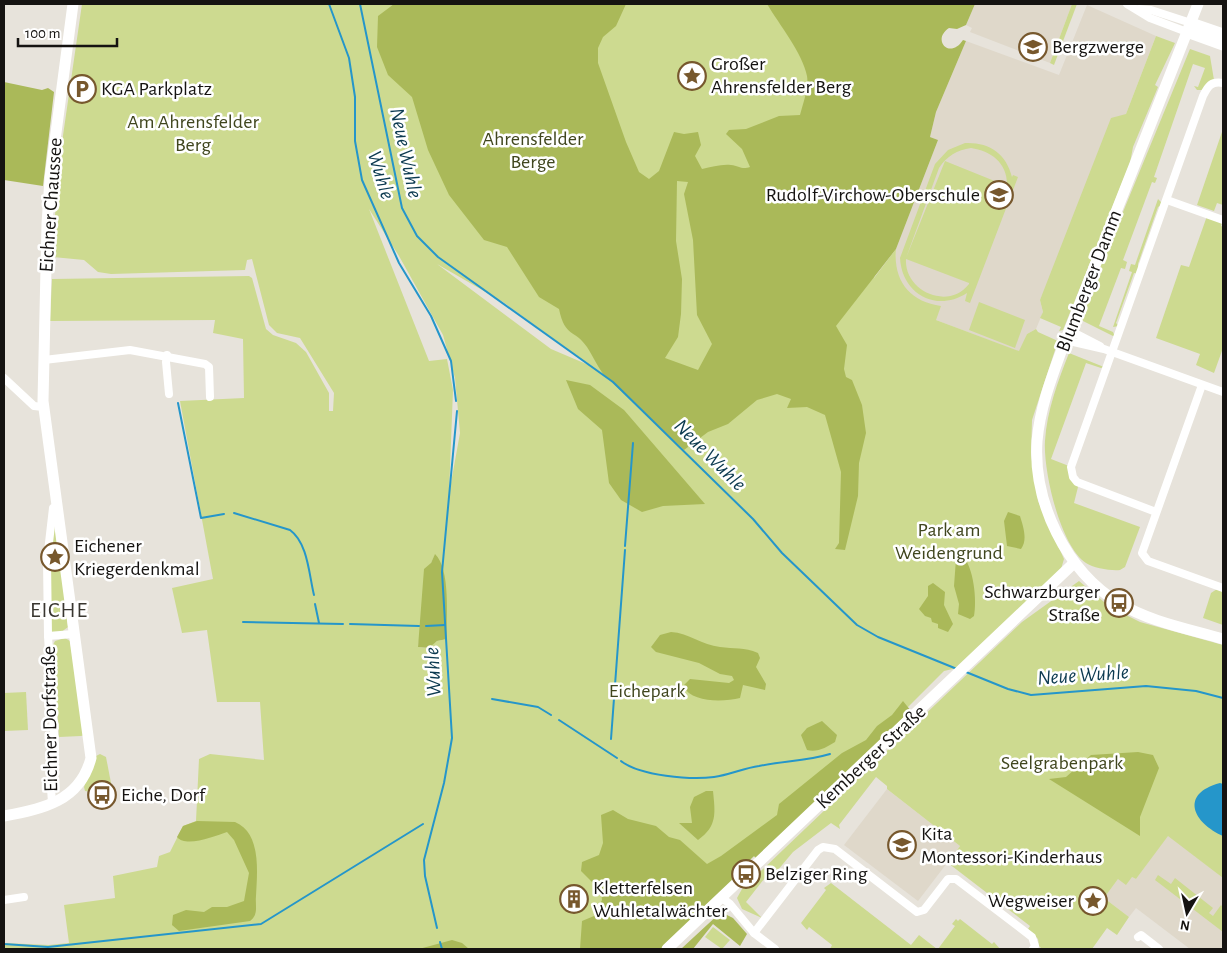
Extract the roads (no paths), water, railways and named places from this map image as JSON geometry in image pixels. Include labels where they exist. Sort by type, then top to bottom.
[{"type":"main road","name":"Eichner Chaussee","points":[[43,407],[46,224],[50,178],[73,4]]},
{"type":"main road","name":"Blumberger Damm","points":[[1198,4],[1067,335],[1044,398],[1037,442],[1038,468],[1046,502],[1056,531],[1074,563],[1103,592],[1130,609],[1155,619],[1223,640]]},
{"type":"main road","points":[[1189,28],[1223,34]]},
{"type":"main road","points":[[1189,28],[1223,45]]},
{"type":"main road","name":"Eichner Dorfstraße","points":[[4,816],[52,803],[65,797],[77,788],[84,777],[91,758],[73,634],[54,470],[43,407]]},
{"type":"main road","name":"Kemberger Straße","points":[[667,949],[1074,563]]},
{"type":"street","points":[[1127,4],[1151,10],[1189,28]]},
{"type":"street","points":[[1156,512],[1077,482],[1073,477],[1071,467],[1203,96],[1208,86],[1219,83]]},
{"type":"street","points":[[1167,200],[1223,220]]},
{"type":"street","points":[[1067,335],[1223,392]]},
{"type":"street","points":[[44,360],[130,350],[167,355],[205,364],[209,367],[210,397]]},
{"type":"street","points":[[167,355],[166,362],[170,394]]},
{"type":"street","points":[[4,378],[34,406],[43,407]]},
{"type":"street","points":[[1202,385],[1142,553],[1144,558],[1223,588]]},
{"type":"street","name":"Eichner Dorfstraße","points":[[52,803],[50,795],[55,749],[48,636],[47,560],[53,508]]},
{"type":"street","name":"Eichner Dorfstraße","points":[[48,636],[73,634]]},
{"type":"street","points":[[754,933],[818,850],[827,847],[835,849],[917,912],[924,910],[948,879],[956,879],[1032,937],[1035,942],[1033,949]]},
{"type":"street","points":[[4,900],[24,897]]},
{"type":"street","points":[[722,898],[730,904],[754,933],[775,949]]},
{"type":"street","points":[[1138,936],[1141,935],[1159,949]]},
{"type":"water","points":[[1220,783],[1223,784],[1223,836],[1204,824],[1195,809],[1195,801],[1199,794],[1207,788]]},
{"type":"waterway","name":"Wuhle","points":[[329,4],[349,58],[355,97],[355,141],[362,180],[399,263],[431,316],[451,361],[456,401]]},
{"type":"waterway","name":"Neue Wuhle","points":[[360,4],[402,208],[417,236],[438,257],[613,382],[753,519],[782,553],[857,625],[878,637],[957,669]]},
{"type":"waterway","points":[[178,403],[201,518],[224,514]]},
{"type":"waterway","name":"Wuhle","points":[[437,928],[425,876],[424,860],[444,783],[452,738],[442,572],[457,411]]},
{"type":"waterway","points":[[625,546],[633,443]]},
{"type":"waterway","points":[[234,513],[290,530],[296,536],[304,551],[314,595]]},
{"type":"waterway","points":[[611,739],[625,550]]},
{"type":"waterway","points":[[315,604],[319,623]]},
{"type":"waterway","points":[[243,622],[343,624]]},
{"type":"waterway","points":[[350,624],[419,626]]},
{"type":"waterway","points":[[426,626],[445,625]]},
{"type":"waterway","name":"Neue Wuhle","points":[[966,672],[1008,689],[1031,695],[1146,686],[1196,691],[1223,698]]},
{"type":"waterway","points":[[492,699],[538,707],[551,715]]},
{"type":"waterway","points":[[559,720],[617,758]]},
{"type":"waterway","points":[[621,761],[640,770],[666,776],[704,778],[768,764],[830,754]]},
{"type":"waterway","points":[[4,944],[48,947],[261,924],[423,824]]},
{"type":"waterway","name":"Wuhle","points":[[440,942],[442,949]]},
{"type":"place","name":"Bergzwerge","points":[[1033,47]]},
{"type":"place","name":"Großer Ahrensfelder Berg","points":[[692,76]]},
{"type":"place","name":"KGA Parkplatz","points":[[82,89]]},
{"type":"place","name":"Rudolf-Virchow-Oberschule","points":[[999,195]]},
{"type":"place","name":"Eichener Kriegerdenkmal","points":[[55,557]]},
{"type":"place","name":"Schwarzburger Straße","points":[[1119,603]]},
{"type":"place","name":"Eiche, Dorf","points":[[102,795]]},
{"type":"place","name":"Kita Montessori-Kinderhaus","points":[[902,845]]},
{"type":"place","name":"Belziger Ring","points":[[746,874]]},
{"type":"place","name":"Kletterfelsen Wuhletalwächter","points":[[574,899]]},
{"type":"place","name":"Wegweiser","points":[[1093,901]]},
{"type":"district","name":"EICHE","points":[[59,610]]},
{"type":"park label","name":"Am Ahrensfelder Berg","points":[[193,134]]},
{"type":"park label","name":"Ahrensfelder Berge","points":[[533,150]]},
{"type":"park label","name":"Park am Weidengrund","points":[[949,542]]},
{"type":"park label","name":"Eichepark","points":[[647,691]]},
{"type":"park label","name":"Seelgrabenpark","points":[[1062,763]]}]
